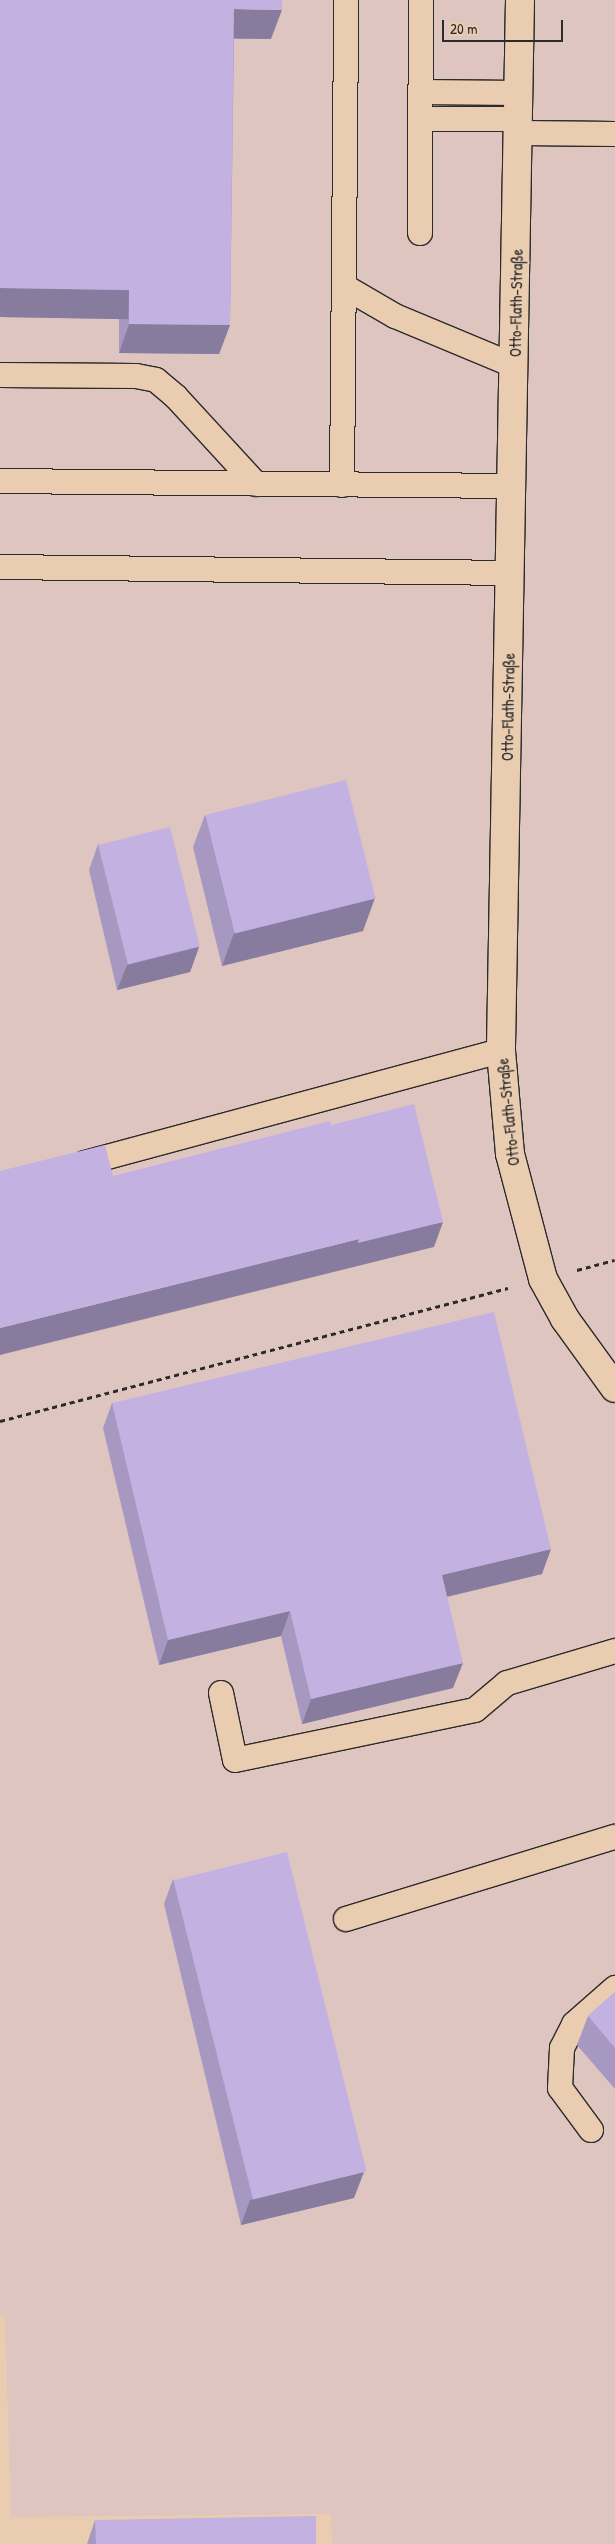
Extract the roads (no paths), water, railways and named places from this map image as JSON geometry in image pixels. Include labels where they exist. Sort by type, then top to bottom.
[{"type":"street","name":"Otto-Flath-Straße","points":[[520,0],[513,486],[501,1051],[510,1154],[543,1280],[575,1334],[615,1388]]},
{"type":"lane","points":[[342,485],[346,0]]},
{"type":"lane","points":[[420,233],[421,0]]},
{"type":"lane","points":[[420,92],[519,115],[615,134]]},
{"type":"lane","points":[[420,118],[519,115]]},
{"type":"lane","points":[[345,287],[395,316],[515,366]]},
{"type":"lane","points":[[0,375],[136,376],[156,380],[176,397],[256,484]]},
{"type":"lane","points":[[0,481],[513,486]]},
{"type":"lane","points":[[0,568],[511,572]]},
{"type":"lane","points":[[86,1163],[501,1051]]},
{"type":"lane","points":[[221,1693],[235,1760],[476,1710],[507,1683],[615,1651]]},
{"type":"lane","points":[[346,1919],[615,1837]]},
{"type":"lane","points":[[591,2130],[560,2088],[562,2048],[574,2024],[615,1988]]}]
